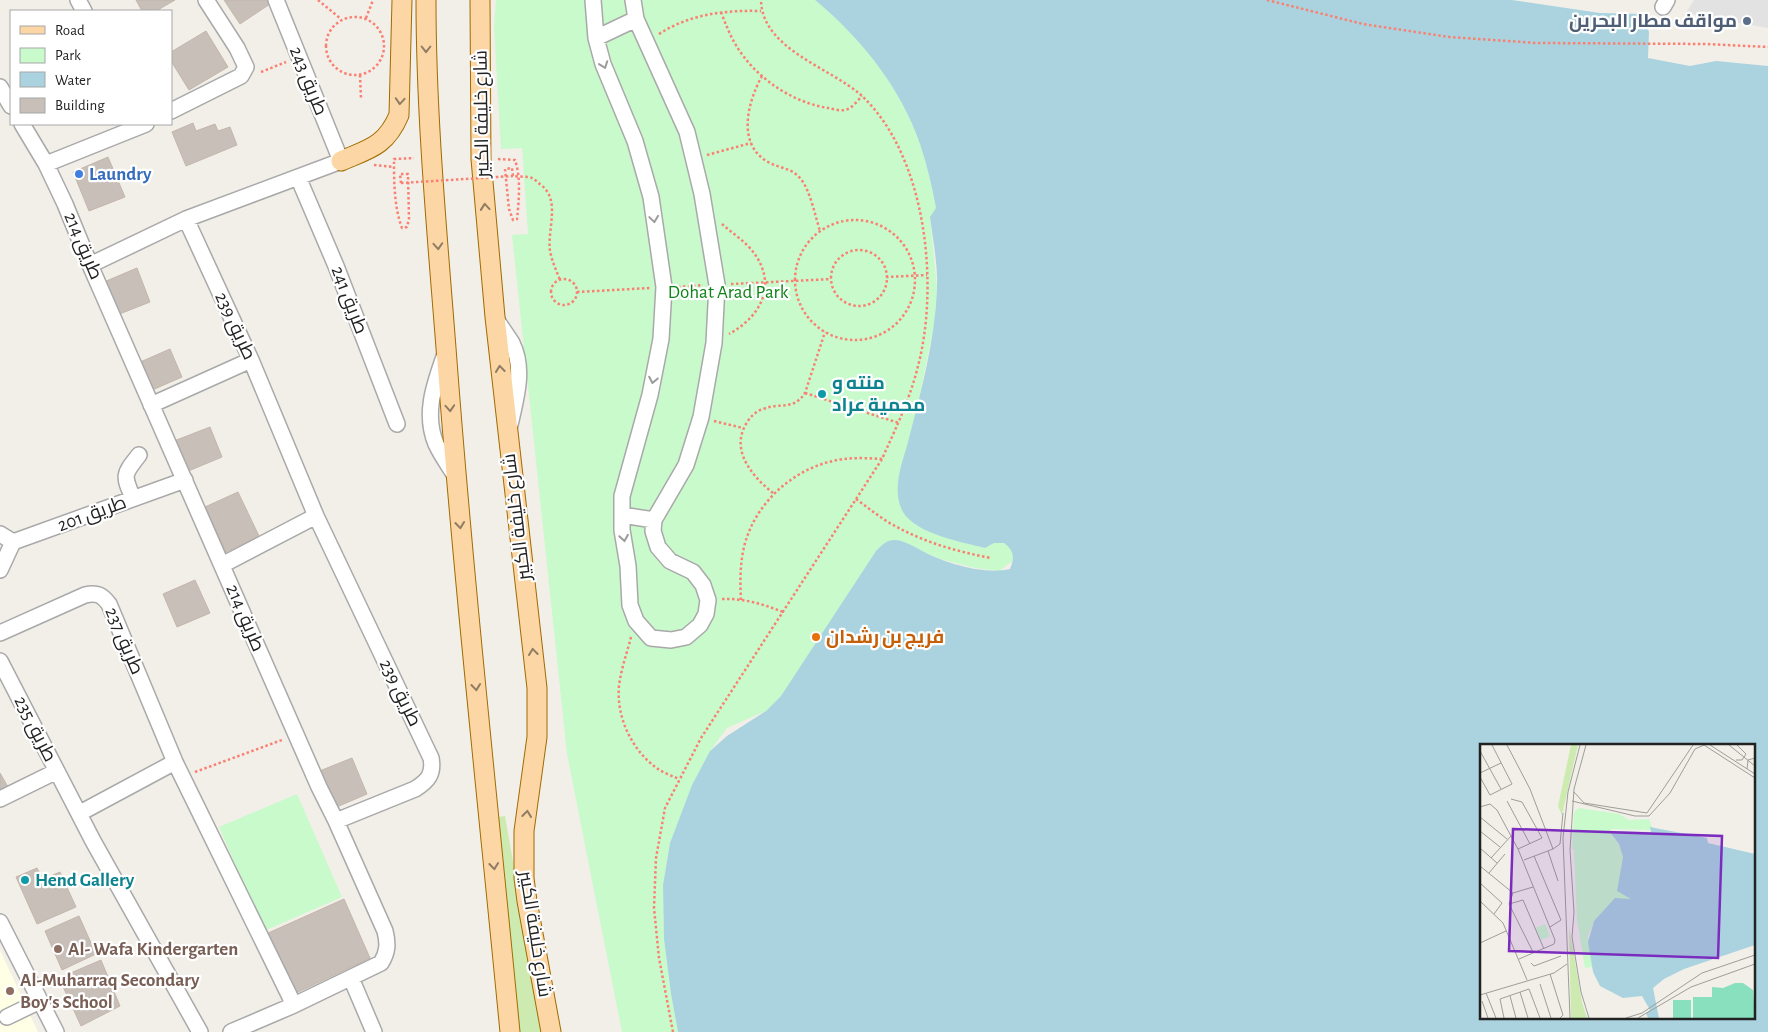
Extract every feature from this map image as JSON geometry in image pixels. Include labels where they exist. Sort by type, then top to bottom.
[{"type":"main road","points":[[340,161],[371,148],[384,140],[393,129],[399,115],[402,0]]},
{"type":"main road","name":"شارع خليفة الكبير","points":[[426,0],[426,61],[432,158],[456,477],[510,1032]]},
{"type":"main road","name":"شارع خليفة الكبير","points":[[480,0],[481,159],[495,317],[537,697],[537,737],[524,831],[524,878],[551,1032]]},
{"type":"street","points":[[172,110],[241,76],[246,67],[243,59],[206,0]]},
{"type":"street","name":"طريق 243","points":[[276,0],[340,161]]},
{"type":"street","points":[[593,0],[596,38],[603,64],[635,141],[651,198],[664,287],[660,339],[650,395],[622,496],[622,530],[628,566],[630,605],[636,621],[651,638],[671,640],[686,636],[700,625],[706,614],[708,600],[703,585],[693,572],[670,561],[658,547],[653,531],[654,520],[686,465],[701,417],[714,342],[717,285],[705,209],[687,132],[636,19],[633,0]]},
{"type":"street","points":[[596,38],[636,19]]},
{"type":"street","points":[[0,87],[10,104]]},
{"type":"street","name":"طريق 214","points":[[23,125],[46,164],[65,204],[296,735],[385,931],[387,940],[386,956],[381,963],[294,1005],[231,1032]]},
{"type":"street","points":[[46,164],[144,125]]},
{"type":"street","points":[[90,265],[186,219],[340,161]]},
{"type":"street","name":"طريق 241","points":[[298,177],[336,266],[397,424]]},
{"type":"street","name":"طريق 239","points":[[186,219],[251,360],[316,516],[432,758],[431,775],[415,789],[336,821]]},
{"type":"street","points":[[151,405],[251,360]]},
{"type":"street","points":[[133,498],[126,482],[126,474],[139,455]]},
{"type":"street","name":"طريق 201","points":[[6,538],[185,480]]},
{"type":"street","points":[[622,515],[654,520]]},
{"type":"street","points":[[222,565],[316,516]]},
{"type":"street","points":[[0,570],[6,538]]},
{"type":"street","name":"طريق 237","points":[[0,633],[85,595],[93,593],[104,596],[175,762],[294,1005]]},
{"type":"street","name":"طريق 235","points":[[0,660],[93,841],[200,1032]]},
{"type":"street","points":[[80,813],[175,762]]},
{"type":"street","name":"طريق 235","points":[[0,799],[57,771]]},
{"type":"street","points":[[0,922],[56,1032]]},
{"type":"street","points":[[351,978],[374,1032]]},
{"type":"street","points":[[7,1017],[40,1001]]},
{"type":"path","points":[[318,0],[341,19]]},
{"type":"path","points":[[366,18],[373,0]]},
{"type":"path","points":[[673,1032],[659,958],[654,908],[656,858],[666,808],[700,738],[882,459],[899,423],[917,370],[926,323],[928,275],[922,225],[909,175],[894,139],[880,117],[862,96],[843,81],[785,45],[770,30],[761,11],[761,0]]},
{"type":"path","points":[[1267,0],[1363,24],[1449,37],[1537,42],[1707,44],[1768,47]]},
{"type":"path","points":[[647,43],[667,29],[689,19],[737,10],[761,11]]},
{"type":"path","points":[[721,12],[730,36],[744,57],[762,76],[787,94],[816,106],[840,110],[849,109],[862,96]]},
{"type":"path","points":[[358,16],[366,18],[376,26],[383,36],[384,49],[380,61],[372,70],[360,75],[348,75],[337,70],[329,61],[325,49],[326,37],[332,27],[341,19],[358,16]]},
{"type":"path","points":[[241,76],[263,72],[298,56]]},
{"type":"path","points":[[360,75],[361,98]]},
{"type":"path","points":[[762,76],[754,91],[749,108],[748,126],[751,143],[758,154],[768,162],[792,170],[800,178],[806,188],[820,231]]},
{"type":"path","points":[[694,158],[751,143]]},
{"type":"path","points":[[432,158],[394,159],[395,188],[399,220],[402,228],[407,228],[409,219],[408,174],[400,174],[401,183],[512,176],[532,178],[546,188],[553,203],[550,251],[560,280]]},
{"type":"path","points":[[481,159],[515,160],[518,168],[518,207],[517,219],[513,220],[509,209],[504,168],[512,168],[512,176]]},
{"type":"path","points":[[705,209],[754,252],[762,266],[765,282],[764,296],[751,320],[714,342]]},
{"type":"path","points":[[865,220],[881,226],[896,236],[910,254],[916,276],[915,288],[907,310],[900,320],[887,331],[871,338],[859,340],[848,340],[825,332],[815,325],[800,305],[796,293],[795,281],[799,258],[811,238],[820,231],[841,221],[865,220]]},
{"type":"path","points":[[858,250],[865,251],[878,258],[886,270],[886,277],[886,284],[879,297],[859,306],[852,305],[840,298],[835,292],[831,279],[834,265],[838,259],[844,254],[858,250]]},
{"type":"path","points":[[886,277],[928,275]]},
{"type":"path","points":[[560,280],[571,282],[577,292],[576,297],[567,305],[556,303],[550,293],[551,287],[560,280]]},
{"type":"path","points":[[773,493],[752,474],[745,462],[740,440],[743,428],[755,413],[764,408],[794,404],[801,399],[805,393],[825,332]]},
{"type":"path","points":[[805,393],[899,423]]},
{"type":"path","points":[[701,417],[743,428]]},
{"type":"path","points":[[741,600],[740,578],[744,546],[756,516],[773,493],[802,472],[832,461],[864,458],[882,459]]},
{"type":"path","points":[[856,499],[887,522],[919,539],[954,551],[990,558]]},
{"type":"path","points":[[708,600],[741,600],[763,604],[782,612]]},
{"type":"path","points":[[636,621],[619,687],[620,711],[628,733],[640,753],[658,769],[679,779]]},
{"type":"path","points":[[182,776],[296,735]]},
{"type":"shaded area","name":"مواقف مطار البحرين","points":[[1694,0],[1768,0],[1768,28],[1686,13]]},
{"type":"shaded area","name":"Al-Muharraq Secondary Boy's School","points":[[0,950],[38,1032],[0,1032]]},
{"type":"green space","name":"Dohat Arad Park","points":[[496,0],[815,0],[848,30],[878,65],[891,84],[912,123],[920,144],[936,208],[930,217],[937,287],[935,320],[916,414],[900,474],[904,513],[916,525],[944,537],[985,548],[994,543],[1004,542],[1012,549],[1014,560],[999,571],[975,568],[940,559],[896,540],[781,696],[766,711],[727,728],[710,751],[692,785],[670,843],[663,885],[664,939],[678,1032],[622,1032],[567,754],[512,235],[528,234],[522,148],[501,149],[494,26]]},
{"type":"green space","points":[[297,794],[342,897],[264,931],[219,827]]},
{"type":"green space","points":[[505,816],[543,1032],[517,1032],[498,817]]},
{"type":"water","points":[[815,0],[1512,0],[1600,13],[1642,14],[1649,32],[1648,58],[1690,66],[1716,61],[1768,66],[1768,1032],[678,1032],[664,939],[663,885],[670,843],[692,785],[710,751],[727,736],[766,711],[781,696],[876,551],[885,543],[890,540],[899,540],[946,561],[979,570],[1010,569],[1013,561],[1012,552],[1004,543],[994,543],[985,548],[940,536],[909,520],[900,504],[898,495],[899,477],[922,385],[936,308],[937,280],[930,217],[936,208],[920,144],[912,123],[891,84],[878,65],[848,31]]},
{"type":"building","points":[[136,0],[175,0],[158,10],[141,10]]},
{"type":"building","points":[[224,0],[269,0],[270,4],[240,24]]},
{"type":"building","points":[[206,31],[228,67],[189,90],[172,63],[172,51]]},
{"type":"building","points":[[193,123],[196,131],[215,124],[218,131],[230,127],[237,145],[186,166],[172,132]]},
{"type":"building","points":[[108,157],[125,197],[89,211],[73,172]]},
{"type":"building","points":[[137,268],[150,302],[117,315],[104,282]]},
{"type":"building","points":[[170,349],[182,377],[150,391],[138,363]]},
{"type":"building","points":[[210,427],[222,457],[186,472],[174,441]]},
{"type":"building","points":[[238,492],[259,536],[226,552],[205,507]]},
{"type":"building","points":[[195,580],[210,613],[177,627],[163,594]]},
{"type":"building","points":[[352,758],[367,794],[332,809],[317,772]]},
{"type":"building","points":[[0,773],[8,787],[0,792]]},
{"type":"building","points":[[37,868],[43,879],[60,872],[76,907],[37,924],[16,877]]},
{"type":"building","points":[[344,899],[370,958],[296,993],[266,934]]},
{"type":"building","points":[[79,916],[96,954],[62,970],[45,931]]},
{"type":"building","points":[[101,960],[120,1006],[81,1026],[59,978]]},
{"type":"place","name":"مواقف مطار البحرين","points":[[1747,21]]},
{"type":"place","name":"Laundry","points":[[79,174]]},
{"type":"place","name":"منته و محمية عراد","points":[[822,394]]},
{"type":"place","name":"فريج بن رشدان","points":[[816,637]]},
{"type":"place","name":"Hend Gallery","points":[[25,880]]},
{"type":"place","name":"Al- Wafa Kindergarten","points":[[58,949]]},
{"type":"place","name":"Al-Muharraq Secondary Boy's School","points":[[10,991]]}]
